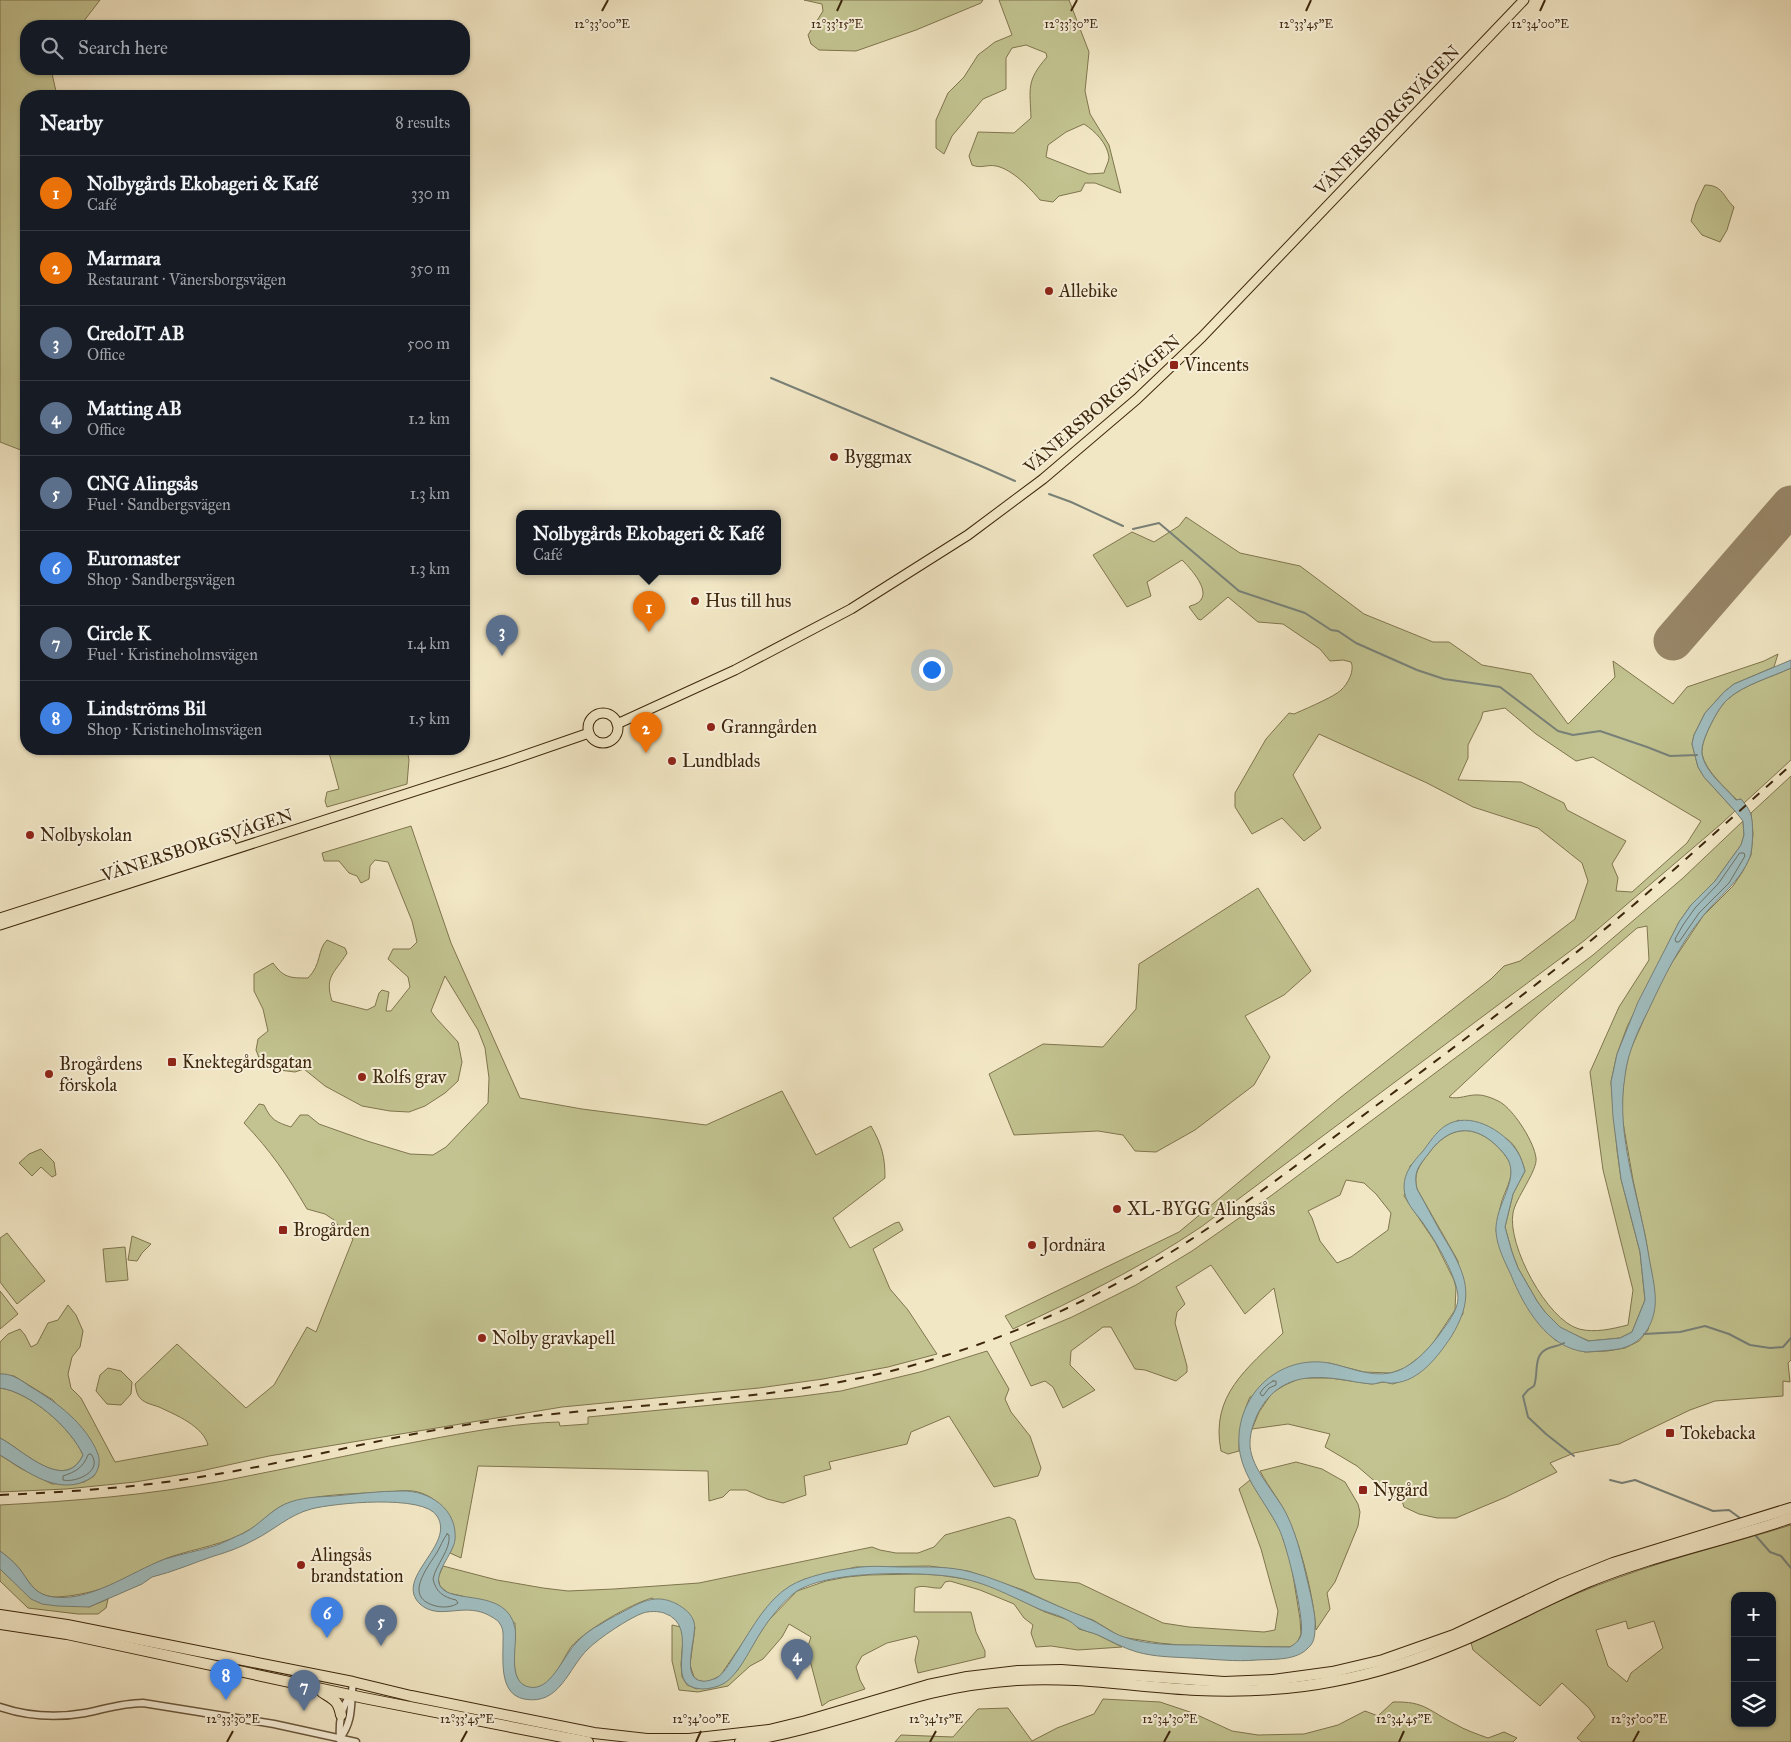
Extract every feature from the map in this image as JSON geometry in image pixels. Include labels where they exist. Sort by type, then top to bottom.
[{"type":"highway","points":[[0,1624],[67,1634],[351,1695],[594,1734],[689,1739],[769,1730],[928,1685],[967,1677],[1018,1671],[1061,1670],[1224,1682],[1265,1681],[1302,1677],[1363,1665],[1454,1635],[1561,1584],[1613,1563],[1791,1508]]},
{"type":"highway","points":[[740,1742],[808,1729],[933,1692],[970,1685],[1018,1680],[1061,1679],[1196,1690],[1249,1690],[1310,1685],[1355,1677],[1400,1664],[1465,1639],[1542,1602],[1613,1572],[1791,1518]]},
{"type":"highway","points":[[0,1614],[67,1624],[353,1682],[588,1742]]},
{"type":"highway","points":[[315,1687],[335,1700],[341,1715]]},
{"type":"main road","name":"VÄNERSBORGSVÄGEN","points":[[617,724],[742,667],[850,609],[968,535],[1043,479],[1137,399],[1202,337],[1524,0]]},
{"type":"main road","points":[[599,714],[608,714],[614,718],[617,724],[618,729],[615,736],[606,742],[596,741],[589,733],[588,726],[590,720],[599,714]]},
{"type":"main road","name":"VÄNERSBORGSVÄGEN","points":[[0,925],[505,762],[589,733]]},
{"type":"main road","name":"VÄNERSBORGSVÄGEN","points":[[0,918],[273,831],[404,794]]},
{"type":"street","points":[[340,1740],[347,1729],[352,1704],[353,1682]]},
{"type":"street","points":[[340,1740],[341,1715],[345,1702],[351,1695]]},
{"type":"street","points":[[0,1707],[19,1712],[59,1716],[143,1704],[279,1725],[356,1742]]},
{"type":"green space","points":[[0,0],[100,0],[85,20],[20,20],[20,75],[52,75],[56,90],[20,90],[20,450],[0,442]]},
{"type":"green space","points":[[804,0],[983,0],[981,3],[916,30],[856,51],[819,50],[811,44],[808,35],[823,11],[822,4]]},
{"type":"green space","points":[[999,0],[1069,0],[1089,52],[1085,91],[1090,114],[1109,145],[1121,193],[1095,183],[1085,183],[1081,191],[1059,196],[1053,202],[1040,200],[1026,185],[1008,171],[996,166],[979,167],[972,165],[969,156],[978,132],[1014,133],[1031,118],[1032,79],[1047,57],[1046,53],[1026,45],[1012,48],[1006,58],[1006,89],[983,99],[952,136],[944,154],[936,148],[936,120],[948,93],[964,77],[978,55],[995,42],[1012,35]],"holes":[[[1084,124],[1100,138],[1108,152],[1109,159],[1104,173],[1089,174],[1046,157],[1048,145],[1066,132]]]},
{"type":"green space","points":[[1705,185],[1719,189],[1734,207],[1727,230],[1720,242],[1702,235],[1691,221],[1696,204]]},
{"type":"green space","points":[[1186,517],[1240,553],[1300,566],[1364,614],[1433,642],[1449,642],[1482,665],[1531,674],[1568,724],[1615,677],[1613,661],[1673,704],[1687,687],[1764,661],[1778,654],[1774,667],[1734,684],[1724,692],[1705,713],[1694,735],[1692,744],[1698,767],[1704,777],[1735,811],[1721,824],[1585,940],[1201,1227],[1109,1282],[1013,1329],[1005,1316],[1179,1232],[1341,1097],[1491,979],[1504,966],[1520,961],[1575,919],[1588,881],[1582,863],[1538,828],[1473,807],[1427,783],[1319,734],[1293,775],[1321,828],[1304,841],[1282,818],[1252,834],[1235,807],[1235,793],[1266,739],[1289,713],[1294,714],[1341,690],[1350,677],[1352,665],[1351,662],[1343,660],[1330,661],[1320,649],[1283,624],[1258,622],[1228,597],[1201,620],[1198,619],[1189,607],[1198,602],[1202,597],[1203,591],[1197,577],[1182,560],[1147,582],[1151,596],[1127,607],[1093,555],[1132,532],[1154,542],[1179,526]],"holes":[[[1505,708],[1536,734],[1576,761],[1593,757],[1701,821],[1687,843],[1632,892],[1616,891],[1618,878],[1612,864],[1626,841],[1567,810],[1564,803],[1521,782],[1458,780],[1468,758],[1468,745],[1483,712]]]},
{"type":"green space","points":[[1791,668],[1791,760],[1744,803],[1741,799],[1737,800],[1707,767],[1702,754],[1704,740],[1722,705],[1734,694],[1750,685]]},
{"type":"green space","points":[[330,755],[408,755],[407,784],[327,807],[325,801],[327,792],[339,789]]},
{"type":"green space","points":[[1791,776],[1791,1360],[1788,1363],[1790,1382],[1783,1381],[1783,1396],[1715,1401],[1690,1410],[1619,1444],[1574,1453],[1550,1463],[1557,1472],[1506,1497],[1456,1518],[1437,1518],[1419,1514],[1404,1507],[1402,1501],[1386,1491],[1357,1466],[1325,1447],[1330,1434],[1288,1424],[1252,1429],[1259,1412],[1272,1393],[1301,1378],[1330,1378],[1371,1384],[1384,1382],[1393,1384],[1404,1380],[1463,1314],[1458,1261],[1417,1189],[1416,1184],[1416,1174],[1428,1154],[1444,1138],[1453,1133],[1471,1131],[1480,1134],[1499,1148],[1509,1162],[1511,1176],[1501,1204],[1496,1231],[1555,1340],[1585,1352],[1625,1348],[1639,1341],[1648,1330],[1654,1293],[1646,1240],[1621,1111],[1624,1078],[1629,1053],[1660,983],[1671,964],[1703,916],[1733,886],[1743,871],[1751,855],[1753,834],[1751,813]]},
{"type":"green space","points":[[1743,821],[1744,835],[1741,845],[1715,881],[1691,905],[1679,922],[1627,1027],[1617,1054],[1611,1082],[1617,1150],[1621,1179],[1640,1252],[1645,1300],[1632,1332],[1620,1338],[1589,1341],[1560,1328],[1545,1312],[1518,1268],[1505,1227],[1513,1194],[1525,1171],[1521,1158],[1514,1145],[1507,1139],[1458,1120],[1410,1166],[1404,1196],[1435,1242],[1454,1280],[1456,1288],[1455,1310],[1433,1343],[1422,1355],[1405,1368],[1391,1373],[1364,1372],[1329,1363],[1250,1397],[1242,1423],[1239,1451],[1228,1454],[1221,1451],[1219,1431],[1221,1414],[1226,1399],[1245,1371],[1283,1333],[1274,1288],[1245,1314],[1211,1265],[1176,1287],[1185,1304],[1177,1312],[1175,1323],[1187,1372],[1176,1381],[1145,1370],[1135,1369],[1111,1327],[1103,1327],[1071,1351],[1070,1365],[1095,1390],[1063,1408],[1053,1387],[1045,1381],[1031,1386],[1010,1343],[1072,1317],[1136,1285],[1192,1251],[1272,1195],[1593,955],[1683,878]],"holes":[[[1647,926],[1649,960],[1619,1007],[1590,1072],[1603,1170],[1633,1290],[1628,1325],[1591,1331],[1579,1329],[1567,1323],[1554,1312],[1532,1280],[1516,1243],[1513,1213],[1536,1163],[1535,1151],[1524,1129],[1513,1114],[1501,1102],[1495,1099],[1479,1095],[1449,1097],[1539,1013],[1637,928]],[[1346,1180],[1364,1183],[1376,1194],[1391,1213],[1388,1230],[1351,1257],[1337,1263],[1320,1241],[1308,1211],[1340,1195]]]},
{"type":"green space","points":[[411,826],[451,943],[520,1098],[582,1109],[706,1125],[782,1091],[816,1155],[871,1126],[882,1151],[885,1178],[833,1218],[850,1248],[899,1222],[903,1230],[873,1249],[890,1289],[908,1310],[937,1354],[888,1367],[823,1379],[759,1388],[562,1407],[269,1456],[196,1472],[135,1482],[66,1489],[0,1492],[0,1455],[20,1468],[52,1484],[84,1482],[94,1476],[99,1465],[53,1400],[14,1376],[0,1374],[0,1342],[8,1334],[20,1329],[31,1347],[37,1344],[48,1323],[58,1320],[68,1305],[76,1315],[83,1331],[80,1347],[72,1357],[68,1374],[71,1388],[81,1398],[115,1462],[208,1445],[201,1432],[195,1427],[159,1407],[144,1402],[137,1392],[135,1384],[177,1344],[246,1408],[274,1385],[307,1327],[316,1332],[353,1239],[334,1220],[325,1214],[307,1209],[278,1164],[244,1123],[259,1104],[264,1105],[274,1120],[291,1127],[300,1115],[308,1115],[319,1124],[367,1141],[410,1154],[433,1155],[446,1147],[488,1103],[489,1078],[485,1048],[478,1030],[445,976],[431,1011],[458,1042],[462,1062],[458,1081],[445,1093],[425,1106],[409,1112],[362,1106],[325,1086],[304,1069],[295,1072],[263,1068],[256,1050],[258,1039],[268,1031],[263,1009],[254,991],[254,974],[273,963],[281,972],[288,976],[308,978],[318,962],[322,948],[327,940],[345,948],[347,953],[330,980],[329,986],[332,1001],[367,1010],[375,1006],[379,993],[382,990],[389,992],[386,1011],[391,1011],[410,987],[408,977],[388,959],[393,949],[410,949],[417,942],[412,921],[388,862],[375,860],[370,866],[369,879],[361,883],[357,876],[349,873],[339,861],[324,861],[322,853]]},
{"type":"green space","points":[[1258,888],[1311,971],[1284,995],[1245,1016],[1270,1057],[1254,1085],[1195,1130],[1156,1152],[1135,1151],[1123,1135],[1098,1131],[1014,1135],[989,1074],[1043,1044],[1103,1047],[1136,1009],[1139,964]]},
{"type":"green space","points":[[41,1149],[54,1162],[56,1175],[52,1177],[41,1167],[32,1176],[19,1163],[29,1154]]},
{"type":"green space","points":[[7,1233],[45,1281],[17,1304],[0,1282],[0,1238]]},
{"type":"green space","points":[[132,1236],[151,1244],[137,1261],[128,1260]]},
{"type":"green space","points":[[125,1247],[128,1280],[106,1282],[103,1249]]},
{"type":"green space","points":[[0,1291],[18,1314],[0,1329]]},
{"type":"green space","points":[[987,1351],[1009,1389],[1005,1399],[1011,1412],[1030,1436],[1041,1468],[1038,1476],[994,1487],[949,1416],[911,1432],[907,1444],[829,1462],[831,1469],[804,1476],[806,1495],[783,1503],[767,1499],[746,1490],[730,1490],[723,1497],[709,1501],[708,1471],[478,1466],[461,1558],[450,1553],[454,1541],[454,1529],[447,1513],[429,1496],[410,1491],[335,1495],[310,1498],[286,1504],[240,1535],[170,1557],[116,1584],[72,1596],[49,1596],[37,1591],[15,1564],[0,1551],[0,1505],[112,1497],[195,1486],[500,1427],[559,1422],[560,1426],[588,1424],[588,1417],[841,1391],[920,1372]]},
{"type":"green space","points":[[108,1368],[121,1371],[132,1382],[131,1394],[121,1405],[107,1404],[96,1391],[100,1375]]},
{"type":"green space","points":[[0,1388],[24,1396],[59,1423],[83,1455],[75,1466],[65,1470],[54,1470],[0,1438]]},
{"type":"green space","points":[[1296,1462],[1322,1469],[1345,1482],[1358,1504],[1360,1512],[1358,1526],[1335,1582],[1327,1593],[1330,1609],[1316,1630],[1310,1589],[1299,1547],[1286,1514],[1260,1471]]},
{"type":"green space","points":[[1250,1480],[1280,1529],[1291,1563],[1301,1634],[1297,1643],[1290,1647],[1179,1645],[1121,1637],[1093,1620],[1023,1590],[968,1571],[929,1566],[856,1567],[805,1579],[789,1587],[765,1610],[720,1676],[707,1682],[699,1681],[694,1677],[690,1665],[695,1627],[652,1598],[621,1612],[587,1633],[571,1647],[551,1679],[541,1686],[531,1688],[520,1683],[514,1666],[515,1623],[462,1596],[448,1593],[440,1586],[438,1578],[443,1566],[497,1580],[568,1591],[699,1583],[872,1547],[896,1553],[918,1553],[934,1547],[945,1535],[1009,1517],[1015,1520],[1035,1579],[1079,1583],[1163,1623],[1189,1627],[1264,1632],[1275,1630],[1278,1611],[1261,1549],[1239,1489]]},
{"type":"green space","points":[[1791,1525],[1791,1742],[1582,1742],[1577,1738],[1595,1717],[1589,1708],[1562,1683],[1540,1706],[1473,1650],[1471,1643],[1525,1617],[1580,1592],[1660,1563]],"holes":[[[1626,1621],[1628,1629],[1654,1621],[1663,1648],[1631,1673],[1627,1682],[1608,1666],[1596,1630]]]},
{"type":"green space","points":[[0,1569],[23,1590],[89,1607],[108,1599],[106,1608],[98,1614],[78,1614],[28,1608],[0,1581]]},
{"type":"green space","points":[[917,1574],[972,1580],[994,1587],[1045,1612],[1071,1621],[1079,1629],[1096,1634],[1122,1647],[1078,1650],[1051,1646],[1036,1647],[1031,1633],[1033,1625],[1024,1618],[1014,1604],[980,1590],[950,1581],[945,1582],[941,1588],[921,1586],[915,1588],[914,1612],[971,1612],[976,1632],[985,1651],[985,1657],[918,1673],[915,1660],[919,1641],[916,1636],[887,1643],[862,1656],[856,1667],[865,1689],[829,1701],[822,1706],[807,1649],[811,1637],[789,1624],[782,1637],[763,1659],[750,1666],[728,1686],[698,1692],[679,1690],[672,1661],[672,1625],[681,1627],[683,1639],[682,1677],[687,1685],[697,1689],[737,1671],[766,1623],[797,1591],[826,1581],[847,1577]]},
{"type":"green space","points":[[1103,1699],[1160,1702],[1193,1713],[1232,1731],[1258,1735],[1304,1734],[1338,1725],[1365,1711],[1378,1716],[1393,1702],[1404,1702],[1420,1705],[1463,1728],[1488,1738],[1504,1732],[1517,1738],[1513,1742],[895,1742],[901,1735],[953,1737],[978,1709],[1008,1708],[1032,1741],[1057,1728],[1094,1714]]},
{"type":"water","points":[[1791,660],[1791,668],[1750,685],[1728,699],[1717,712],[1705,737],[1702,754],[1707,767],[1736,800],[1741,799],[1750,812],[1753,827],[1751,853],[1741,874],[1703,916],[1680,949],[1637,1033],[1626,1067],[1623,1122],[1630,1167],[1654,1285],[1655,1306],[1650,1324],[1637,1341],[1623,1348],[1611,1350],[1586,1352],[1572,1349],[1560,1343],[1549,1334],[1539,1324],[1523,1300],[1498,1243],[1496,1232],[1499,1211],[1510,1182],[1511,1173],[1510,1164],[1505,1155],[1486,1138],[1467,1131],[1447,1136],[1438,1143],[1420,1165],[1416,1173],[1416,1183],[1417,1189],[1456,1258],[1464,1280],[1466,1291],[1463,1312],[1451,1337],[1420,1373],[1403,1381],[1373,1384],[1318,1377],[1288,1383],[1270,1396],[1258,1413],[1253,1426],[1250,1446],[1255,1464],[1291,1523],[1311,1596],[1315,1616],[1315,1634],[1312,1644],[1303,1652],[1291,1657],[1277,1659],[1240,1661],[1144,1654],[1082,1630],[1062,1617],[965,1579],[936,1575],[865,1575],[826,1580],[797,1591],[782,1604],[768,1621],[734,1674],[729,1680],[718,1686],[702,1689],[689,1686],[683,1678],[681,1668],[681,1630],[676,1620],[664,1613],[651,1612],[643,1613],[630,1619],[593,1645],[581,1657],[555,1691],[546,1697],[536,1700],[516,1696],[507,1685],[503,1669],[503,1631],[498,1621],[482,1612],[472,1610],[436,1611],[420,1604],[414,1594],[414,1583],[439,1538],[441,1527],[437,1516],[429,1509],[415,1505],[378,1502],[339,1504],[311,1509],[296,1515],[239,1547],[152,1577],[142,1584],[89,1607],[42,1604],[31,1599],[0,1569],[0,1551],[17,1565],[31,1585],[43,1594],[63,1598],[78,1596],[108,1586],[165,1559],[225,1542],[249,1530],[274,1510],[291,1502],[316,1497],[401,1491],[422,1494],[440,1504],[447,1511],[455,1529],[455,1540],[439,1576],[440,1586],[446,1592],[455,1595],[491,1602],[501,1607],[510,1615],[516,1635],[515,1670],[522,1684],[529,1687],[537,1687],[550,1679],[570,1650],[590,1630],[636,1605],[653,1599],[671,1601],[685,1609],[691,1616],[695,1628],[690,1665],[692,1673],[695,1678],[702,1681],[713,1679],[724,1672],[767,1607],[790,1586],[813,1576],[839,1570],[867,1567],[938,1567],[971,1572],[1015,1587],[1087,1618],[1119,1635],[1142,1642],[1170,1645],[1290,1647],[1299,1639],[1302,1627],[1295,1582],[1279,1529],[1246,1473],[1242,1461],[1239,1435],[1242,1418],[1248,1403],[1257,1390],[1281,1370],[1296,1364],[1312,1362],[1329,1363],[1374,1374],[1397,1371],[1418,1358],[1448,1322],[1454,1313],[1458,1298],[1454,1280],[1434,1239],[1413,1211],[1404,1192],[1404,1182],[1410,1168],[1439,1131],[1454,1122],[1464,1120],[1475,1121],[1503,1136],[1518,1153],[1525,1171],[1513,1194],[1505,1227],[1518,1268],[1545,1312],[1560,1327],[1588,1341],[1620,1338],[1632,1332],[1645,1300],[1640,1252],[1621,1179],[1613,1117],[1611,1082],[1617,1054],[1638,1002],[1679,922],[1691,905],[1715,881],[1741,845],[1744,835],[1743,821],[1704,777],[1698,767],[1692,744],[1694,735],[1705,713],[1734,684]]},
{"type":"water","points":[[0,1374],[13,1376],[24,1382],[61,1407],[79,1424],[93,1443],[98,1454],[98,1468],[91,1478],[67,1485],[55,1484],[32,1475],[0,1455],[0,1438],[43,1465],[55,1470],[66,1470],[75,1466],[83,1455],[69,1434],[48,1413],[24,1396],[0,1388]]},
{"type":"waterway","points":[[771,378],[1015,481]]},
{"type":"waterway","points":[[1049,494],[1123,526]]},
{"type":"waterway","points":[[1133,529],[1159,523],[1239,591],[1305,613],[1356,643],[1417,670],[1444,679],[1500,687],[1558,731],[1573,735],[1600,731],[1670,756],[1697,755]]},
{"type":"waterway","points":[[1644,1334],[1680,1332],[1705,1326],[1729,1334],[1750,1345],[1770,1348],[1783,1347],[1791,1338]]},
{"type":"waterway","points":[[1564,1343],[1549,1348],[1540,1355],[1534,1386],[1523,1396],[1528,1417],[1574,1456]]},
{"type":"waterway","points":[[1610,1480],[1622,1483],[1635,1480],[1713,1511],[1729,1510],[1740,1518]]},
{"type":"waterway","points":[[1756,1536],[1770,1552],[1781,1556],[1791,1568]]},
{"type":"runway","points":[[1673,641],[1791,505]]},
{"type":"railway","points":[[0,1495],[100,1489],[175,1481],[266,1465],[465,1425],[523,1417],[700,1401],[816,1386],[874,1375],[931,1360],[1020,1329],[1077,1304],[1133,1275],[1188,1242],[1268,1186],[1523,995],[1582,948],[1791,765]]},
{"type":"place","name":"Allebike","points":[[1049,291]]},
{"type":"place","name":"Vincents","points":[[1174,365]]},
{"type":"place","name":"Byggmax","points":[[834,457]]},
{"type":"place","name":"Hus till hus","points":[[695,601]]},
{"type":"place","name":"Nolbygårds Ekobageri & Kafé","points":[[649,632]]},
{"type":"place","name":"CredoIT AB","points":[[502,656]]},
{"type":"place","name":"Granngården","points":[[711,727]]},
{"type":"place","name":"Marmara","points":[[646,753]]},
{"type":"place","name":"Lundblads","points":[[672,761]]},
{"type":"place","name":"Nolbyskolan","points":[[30,835]]},
{"type":"place","name":"Knektegårdsgatan","points":[[172,1062]]},
{"type":"place","name":"Brogårdens förskola","points":[[49,1074]]},
{"type":"place","name":"Rolfs grav","points":[[362,1077]]},
{"type":"place","name":"XL-BYGG Alingsås","points":[[1117,1209]]},
{"type":"place","name":"Brogården","points":[[283,1230]]},
{"type":"place","name":"Jordnära","points":[[1032,1245]]},
{"type":"place","name":"Nolby gravkapell","points":[[482,1338]]},
{"type":"place","name":"Tokebacka","points":[[1670,1433]]},
{"type":"place","name":"Nygård","points":[[1363,1490]]},
{"type":"place","name":"Alingsås brandstation","points":[[301,1565]]},
{"type":"place","name":"Euromaster","points":[[327,1638]]},
{"type":"place","name":"CNG Alingsås","points":[[381,1646]]},
{"type":"place","name":"Matting AB","points":[[797,1680]]},
{"type":"place","name":"Lindströms Bil","points":[[226,1700]]},
{"type":"place","name":"Circle K","points":[[304,1711]]}]
